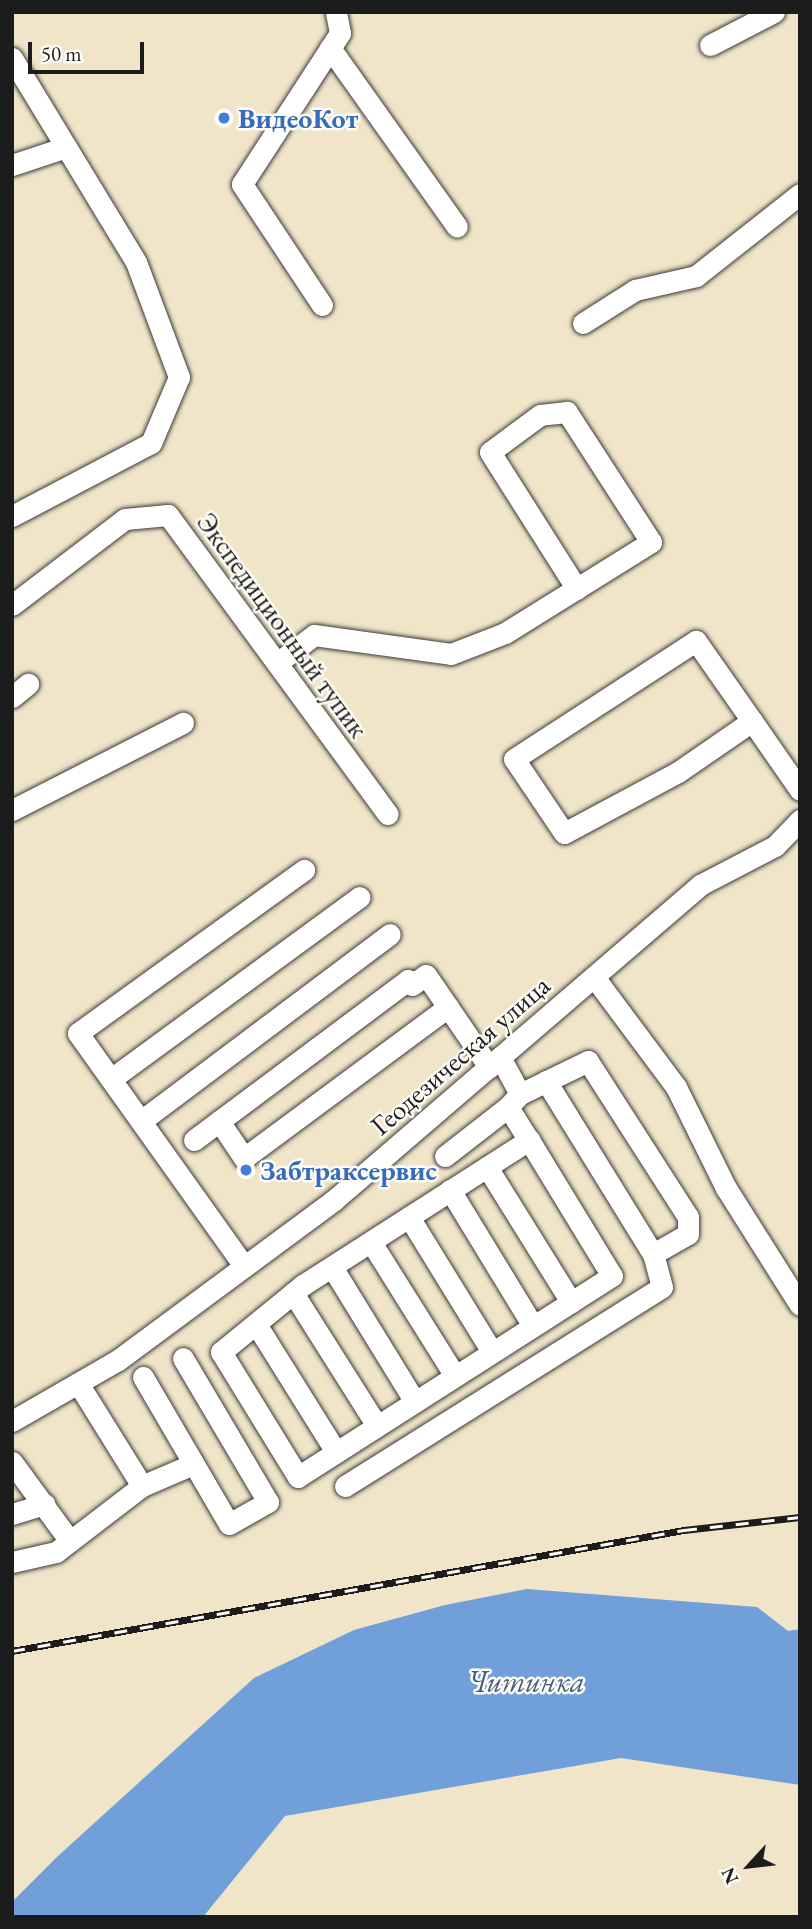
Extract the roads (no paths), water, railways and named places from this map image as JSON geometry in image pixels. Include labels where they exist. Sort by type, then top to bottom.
[{"type":"street","points":[[710,45],[774,12]]},
{"type":"street","points":[[322,306],[242,184],[340,33],[342,16]]},
{"type":"street","points":[[330,48],[457,227]]},
{"type":"street","points":[[12,58],[135,261],[178,377],[151,443],[12,516]]},
{"type":"street","points":[[12,165],[66,147]]},
{"type":"street","points":[[583,323],[635,290],[696,276],[800,194]]},
{"type":"street","points":[[277,663],[314,635],[451,654],[505,634],[577,589],[651,542],[567,412],[540,415],[490,452],[577,589]]},
{"type":"street","name":"Экспедиционный тупик","points":[[12,605],[125,520],[168,515],[388,814]]},
{"type":"street","points":[[752,721],[678,772],[564,833],[514,759],[696,641],[752,721],[800,790]]},
{"type":"street","points":[[12,810],[183,723]]},
{"type":"street","name":"Геодезическая улица","points":[[12,1421],[118,1360],[334,1200],[700,886],[775,846],[800,820]]},
{"type":"street","points":[[244,1266],[78,1033],[304,870]]},
{"type":"street","points":[[111,1079],[360,897]]},
{"type":"street","points":[[141,1121],[390,934]]},
{"type":"street","points":[[194,1140],[408,980],[412,985],[426,975],[448,1007],[494,1062],[514,1100],[528,1140],[612,1276],[298,1477],[221,1352],[293,1293],[528,1140]]},
{"type":"street","points":[[594,977],[676,1087],[726,1188],[800,1305]]},
{"type":"street","points":[[219,1121],[244,1158],[448,1007]]},
{"type":"street","points":[[445,1156],[514,1100],[588,1061],[688,1217],[688,1234],[653,1254]]},
{"type":"street","points":[[345,1486],[662,1287],[653,1254],[546,1081]]},
{"type":"street","points":[[487,1167],[571,1302]]},
{"type":"street","points":[[450,1190],[533,1326]]},
{"type":"street","points":[[409,1217],[492,1352]]},
{"type":"street","points":[[371,1242],[455,1376]]},
{"type":"street","points":[[332,1267],[415,1402]]},
{"type":"street","points":[[293,1293],[377,1426]]},
{"type":"street","points":[[256,1324],[336,1452]]},
{"type":"street","points":[[143,1377],[229,1524],[268,1502],[183,1358]]},
{"type":"street","points":[[78,1383],[142,1486]]},
{"type":"street","points":[[12,1462],[69,1540]]},
{"type":"street","points":[[12,1562],[56,1552],[142,1486],[193,1464]]},
{"type":"street","points":[[12,1514],[44,1504]]},
{"type":"water","name":"Читинка","points":[[527,1589],[757,1607],[788,1631],[800,1629],[800,1785],[621,1758],[285,1816],[203,1917],[12,1917],[12,1902],[58,1856],[254,1678],[354,1630],[445,1605]]},
{"type":"railway","points":[[12,1651],[684,1530],[800,1517]]},
{"type":"place","name":"ВидеоКот","points":[[224,118]]},
{"type":"place","name":"Забтраксервис","points":[[246,1170]]}]
